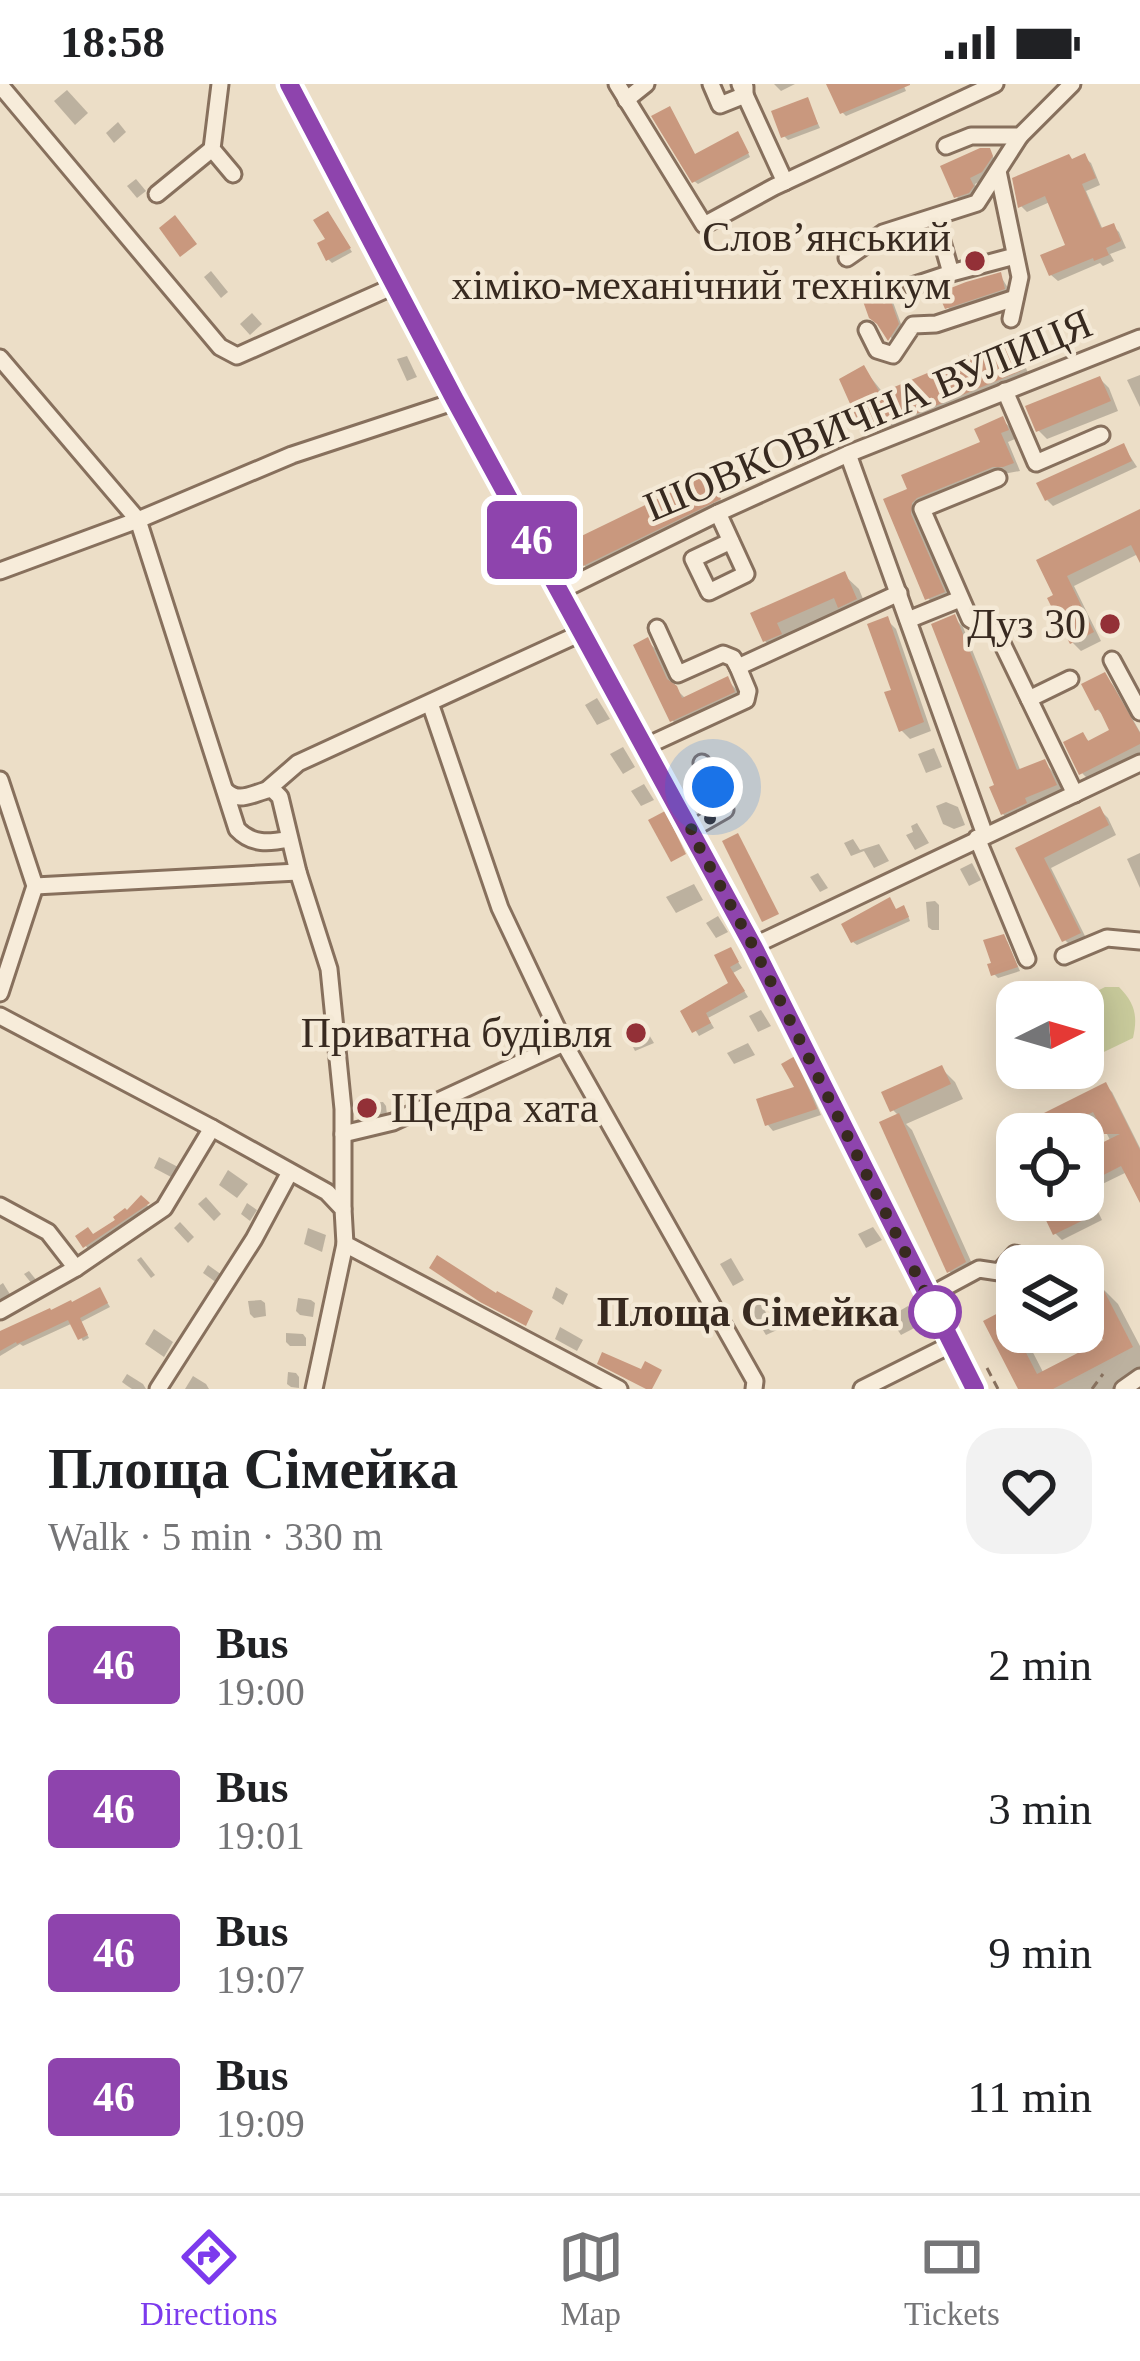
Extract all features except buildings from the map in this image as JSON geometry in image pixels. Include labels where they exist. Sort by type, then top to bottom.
[{"type":"street","points":[[157,194],[212,149],[220,84]]},
{"type":"street","points":[[289,84],[642,748],[753,946],[975,1389]]},
{"type":"street","points":[[616,84],[704,225],[994,84]]},
{"type":"street","points":[[626,100],[646,84]]},
{"type":"street","points":[[711,84],[720,105],[744,88],[785,182]]},
{"type":"street","points":[[847,258],[883,233],[977,203],[1020,136],[1072,84]]},
{"type":"street","points":[[0,85],[220,347],[237,356],[394,286]]},
{"type":"street","points":[[946,146],[971,136],[1020,136]]},
{"type":"street","points":[[212,149],[232,174]]},
{"type":"street","points":[[998,171],[1020,277],[1011,319]]},
{"type":"street","points":[[935,217],[951,273]]},
{"type":"street","points":[[912,286],[1015,256]]},
{"type":"street","points":[[867,330],[877,350],[893,355],[913,325],[936,324],[1015,298]]},
{"type":"street","name":"ШОВКОВИЧНА ВУЛИЦЯ","points":[[560,591],[848,454],[1140,338]]},
{"type":"street","points":[[0,358],[138,520],[233,821],[243,835],[260,842],[289,838]]},
{"type":"street","points":[[1005,392],[1036,463],[1101,436]]},
{"type":"street","points":[[0,571],[292,455],[455,400]]},
{"type":"street","points":[[848,454],[1027,959]]},
{"type":"street","points":[[998,478],[922,509],[970,619],[998,635],[1075,794]]},
{"type":"street","points":[[718,513],[731,541]]},
{"type":"street","points":[[738,667],[899,593]]},
{"type":"street","points":[[908,620],[960,599]]},
{"type":"street","points":[[642,748],[746,700],[748,691],[734,658],[723,654],[679,674],[657,628]]},
{"type":"street","points":[[223,787],[240,798],[268,789],[298,763],[581,633]]},
{"type":"street","points":[[1112,660],[1140,712]]},
{"type":"street","points":[[1029,699],[1070,680]]},
{"type":"street","points":[[430,703],[500,908],[564,1042],[755,1381],[754,1389]]},
{"type":"street","points":[[282,804],[288,778],[298,763]]},
{"type":"street","points":[[690,830],[725,810],[702,763]]},
{"type":"street","points":[[753,946],[1140,763]]},
{"type":"street","points":[[0,780],[35,886],[0,993]]},
{"type":"street","points":[[268,789],[277,793],[282,804],[329,969],[343,1109],[345,1244],[314,1389]]},
{"type":"street","points":[[35,886],[298,872]]},
{"type":"street","points":[[1064,956],[1107,938],[1140,941]]},
{"type":"street","points":[[0,1016],[327,1192],[343,1209]]},
{"type":"street","points":[[343,1134],[393,1123],[564,1042]]},
{"type":"street","points":[[0,1311],[76,1268],[164,1208],[212,1128]]},
{"type":"street","points":[[158,1389],[254,1240],[290,1172]]},
{"type":"street","points":[[0,1206],[48,1232],[76,1268]]},
{"type":"street","points":[[345,1244],[607,1386]]},
{"type":"street","points":[[927,1297],[979,1269],[996,1272]]},
{"type":"street","points":[[862,1389],[952,1344]]},
{"type":"street","points":[[1123,1389],[1140,1376]]},
{"type":"path","points":[[987,1368],[998,1389]]},
{"type":"path","points":[[1092,1389],[1102,1374]]},
{"type":"green space","points":[[1119,987],[1135,1016],[1133,1038],[1104,1052],[1104,988]]},
{"type":"bus line","name":"46","points":[[289,84],[642,748],[753,946],[975,1389]]},
{"type":"place","name":"Слов’янський хіміко-механічний технікум","points":[[975,261]]},
{"type":"place","name":"Дуз 30","points":[[1110,624]]},
{"type":"place","name":"Приватна будівля","points":[[636,1033]]},
{"type":"place","name":"Щедра хата","points":[[367,1108]]},
{"type":"place","name":"Площа Сімейка","points":[[935,1312]]},
{"type":"route","points":[[713,787],[725,810],[690,830],[935,1312]]}]
